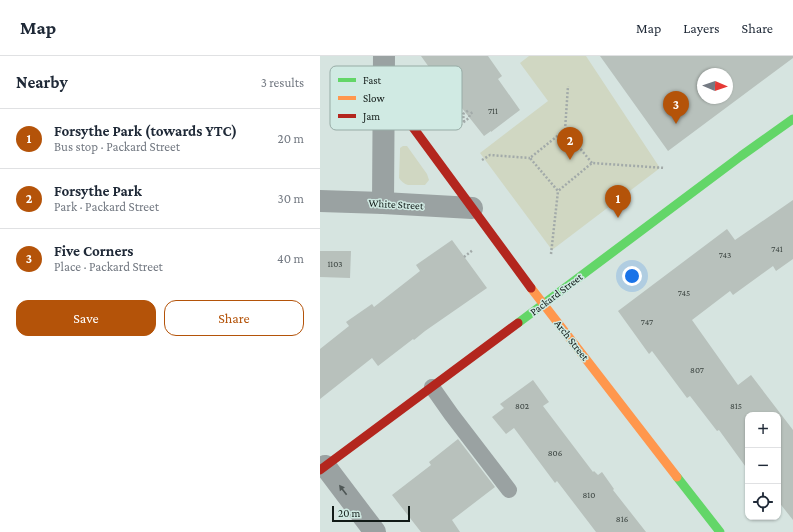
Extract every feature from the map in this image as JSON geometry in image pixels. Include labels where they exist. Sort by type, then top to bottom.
[{"type":"main road","name":"Packard Street","points":[[322,468],[543,304],[791,125]]},
{"type":"main road","name":"Arch Street","points":[[415,130],[543,304],[720,532]]},
{"type":"street","points":[[383,203],[384,130]]},
{"type":"street","name":"White Street","points":[[320,201],[472,208]]},
{"type":"street","points":[[322,468],[375,532]]},
{"type":"lane","points":[[432,386],[451,414],[509,490]]},
{"type":"path","points":[[568,86],[565,130],[592,163]]},
{"type":"path","points":[[464,122],[464,114],[469,110]]},
{"type":"path","points":[[464,122],[473,112]]},
{"type":"path","points":[[482,160],[490,155],[530,158],[565,130]]},
{"type":"path","points":[[530,158],[558,191]]},
{"type":"path","points":[[551,254],[558,191],[592,163],[665,168]]},
{"type":"green space","points":[[529,56],[586,56],[660,168],[552,250],[480,153],[548,101],[520,63]]},
{"type":"green space","points":[[407,146],[427,174],[429,180],[425,185],[408,185],[399,178],[400,148]]},
{"type":"building","points":[[421,56],[488,56],[502,76],[498,79],[520,110],[484,136],[462,108],[462,66],[428,66]]},
{"type":"building","points":[[600,56],[793,56],[793,58],[733,103],[733,68],[697,68],[697,104],[731,104],[668,151]]},
{"type":"building","points":[[793,200],[793,259],[776,271],[773,266],[733,295],[730,291],[692,320],[738,385],[751,375],[779,412],[745,412],[745,466],[719,430],[717,431],[690,396],[687,398],[652,351],[649,354],[618,311],[727,229],[735,240]]},
{"type":"building","points":[[452,240],[487,288],[414,340],[413,339],[378,366],[372,358],[320,399],[320,349],[349,326],[346,322],[372,304],[374,307],[420,271],[416,265]]},
{"type":"building","points":[[320,251],[351,251],[350,278],[320,277]]},
{"type":"building","points":[[533,380],[549,402],[543,406],[593,472],[594,471],[598,475],[602,472],[614,489],[613,490],[646,532],[596,532],[557,481],[555,483],[514,428],[506,434],[492,417],[504,408],[500,404]]},
{"type":"building","points":[[781,414],[793,430],[793,520],[781,505]]},
{"type":"building","points":[[458,439],[495,487],[452,520],[460,532],[421,532],[392,495],[431,465],[429,462]]},
{"type":"traffic: fast","points":[[518,323],[741,156],[793,119]]},
{"type":"traffic: fast","points":[[677,477],[720,532]]},
{"type":"traffic: slow","points":[[531,288],[677,477]]},
{"type":"traffic: jam","points":[[415,130],[531,288]]},
{"type":"traffic: jam","points":[[320,470],[518,323]]},
{"type":"place","name":"Five Corners","points":[[676,124]]},
{"type":"place","name":"Forsythe Park","points":[[570,160]]},
{"type":"place","name":"Forsythe Park (towards YTC)","points":[[618,218]]}]
